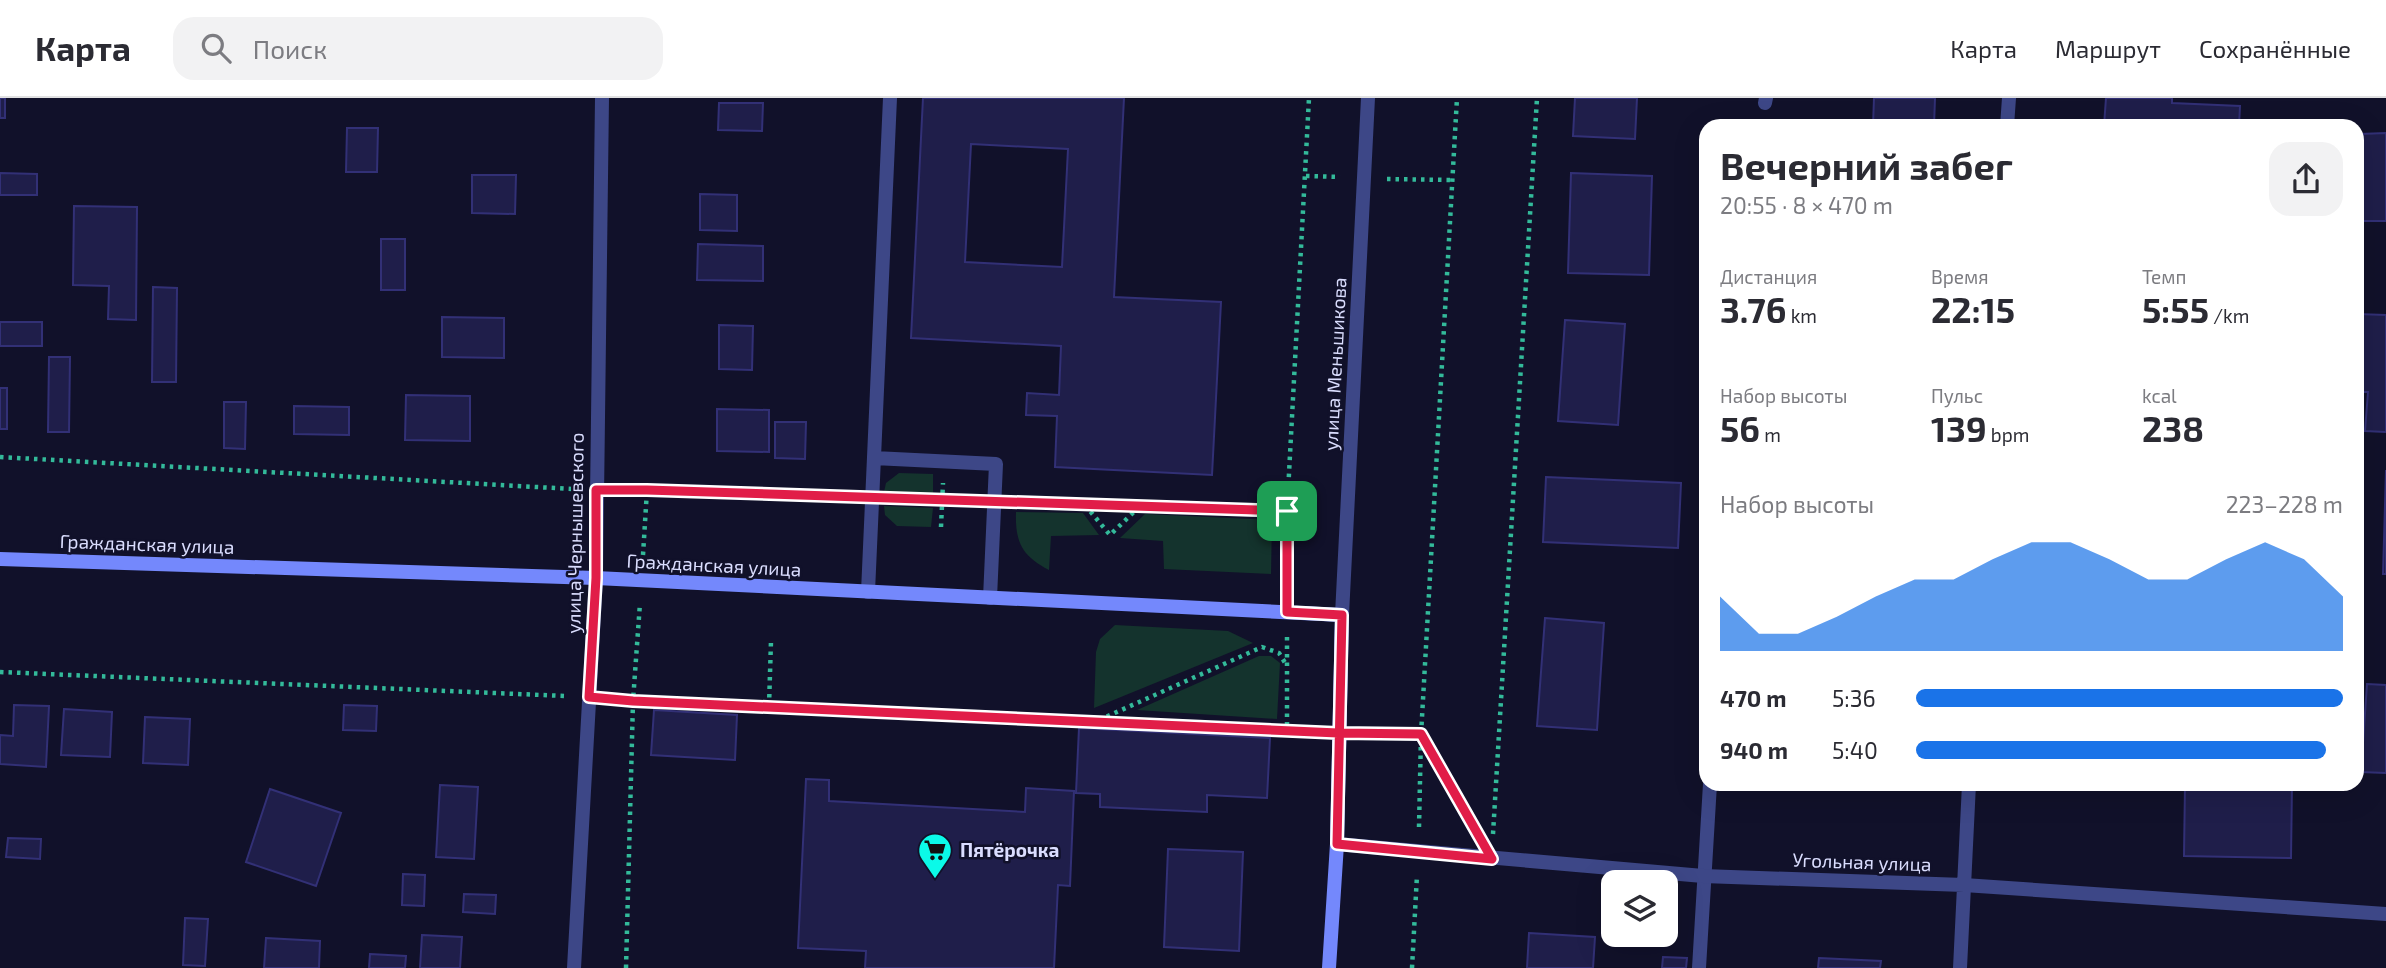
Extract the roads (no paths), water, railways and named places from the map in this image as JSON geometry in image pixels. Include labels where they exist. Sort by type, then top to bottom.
[{"type":"main road","name":"Гражданская улица","points":[[0,559],[596,578],[1342,615]]},
{"type":"main road","name":"улица Меньшикова","points":[[1329,968],[1337,844],[1342,615]]},
{"type":"street","name":"улица Чернышевского","points":[[574,968],[596,578],[602,98]]},
{"type":"street","points":[[868,592],[890,98]]},
{"type":"street","name":"улица Меньшикова","points":[[1342,615],[1368,98]]},
{"type":"street","points":[[2008,119],[2009,98]]},
{"type":"street","points":[[874,458],[996,464],[990,598]]},
{"type":"street","points":[[1699,968],[1709,791]]},
{"type":"street","points":[[1959,968],[1969,791]]},
{"type":"street","name":"Угольная улица","points":[[1337,844],[1703,876],[1964,885],[2386,914]]},
{"type":"place","name":"Пятёрочка","points":[[935,880]]}]
